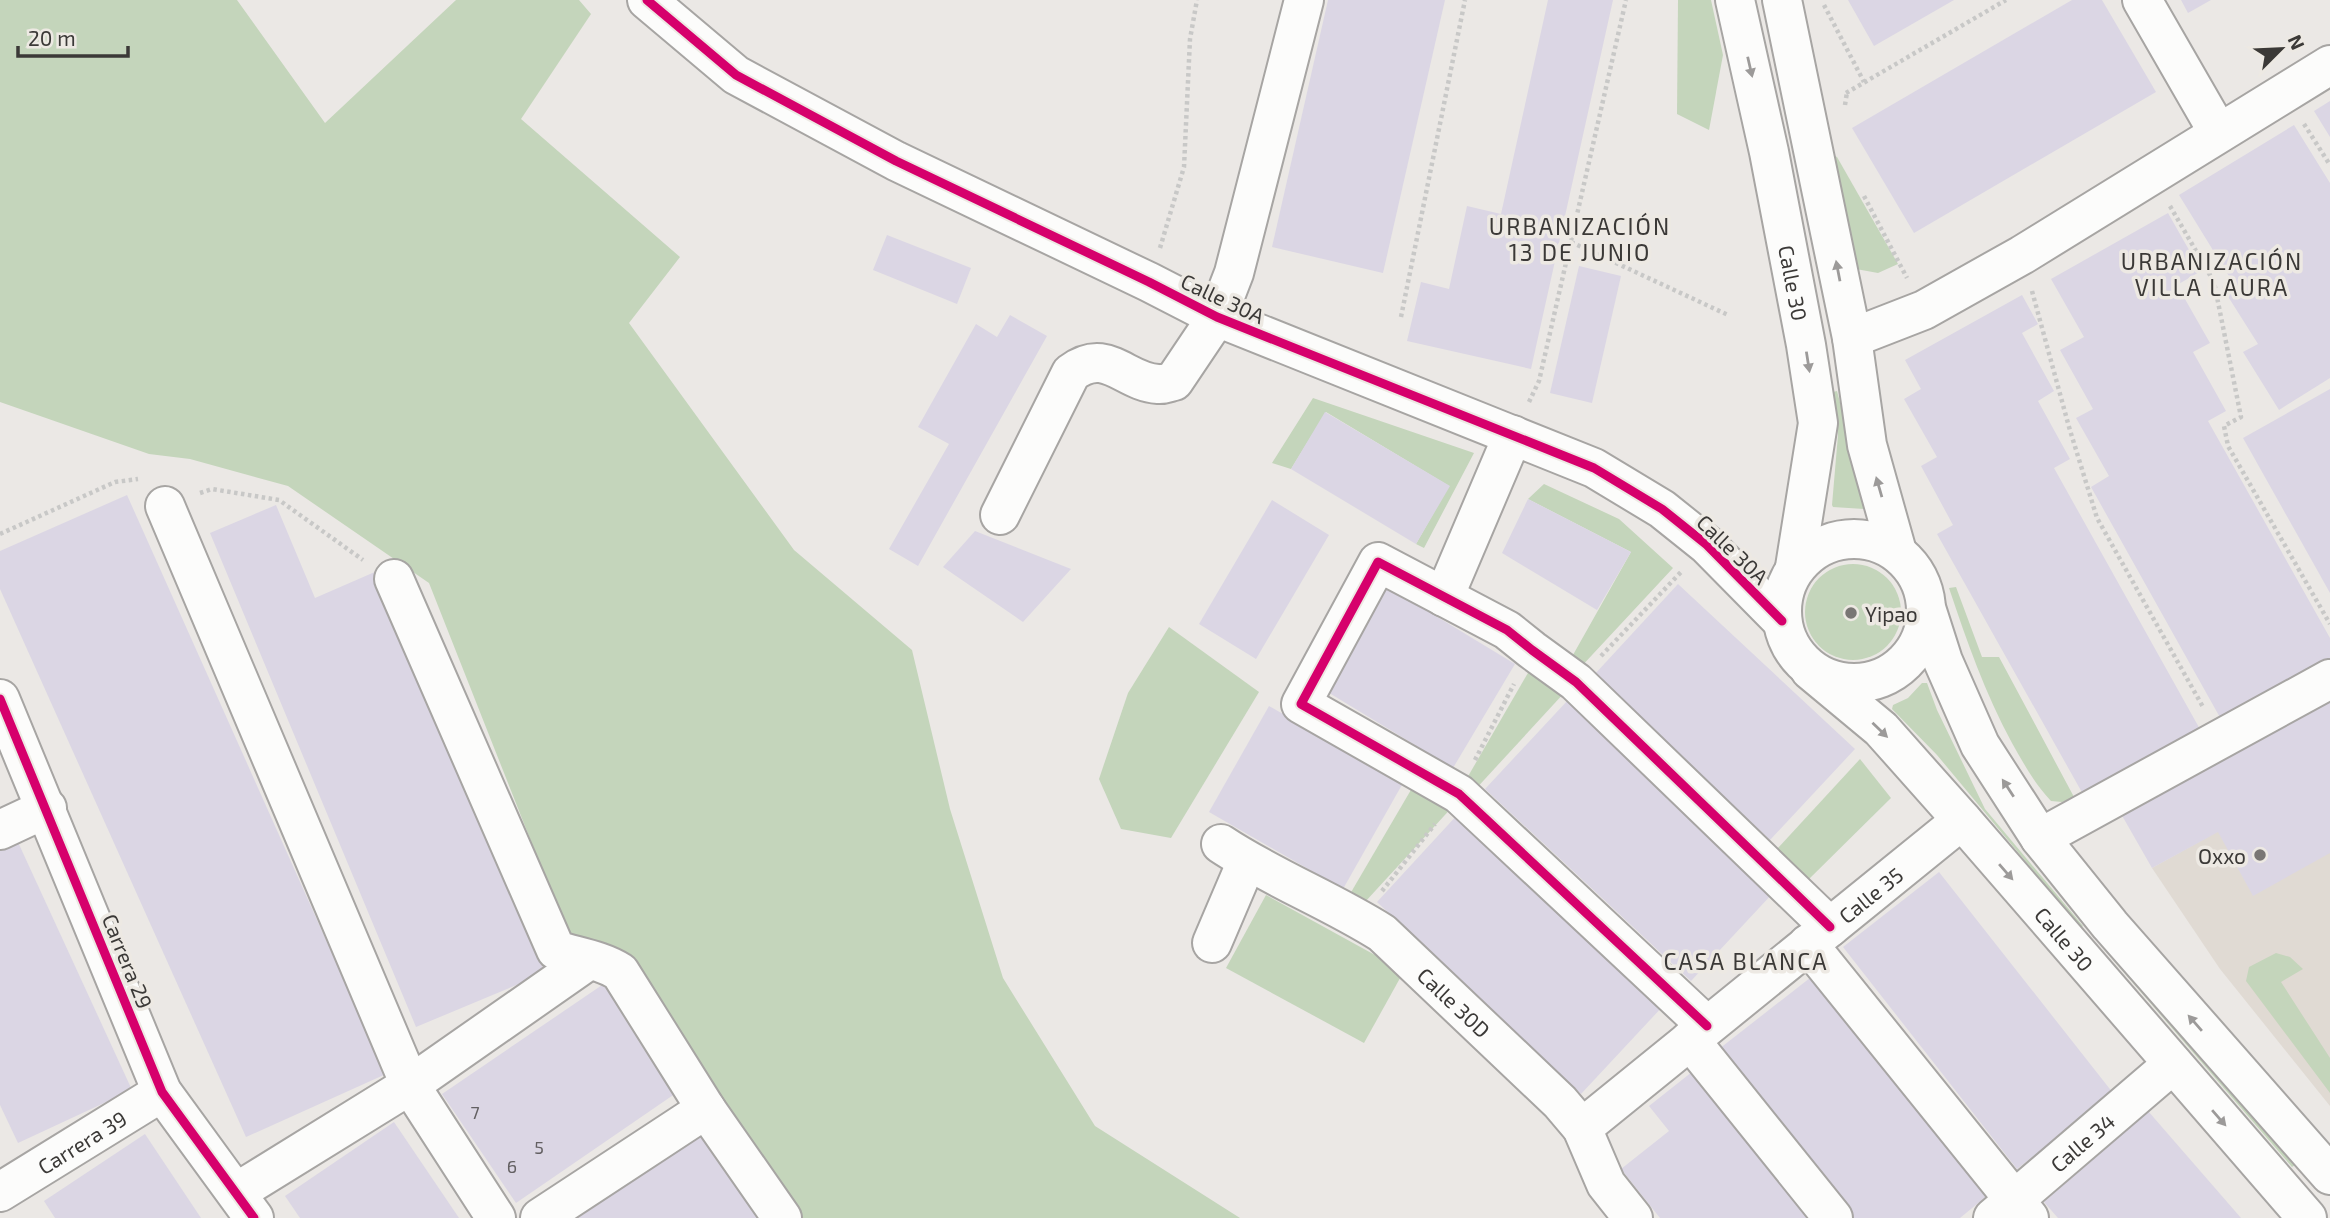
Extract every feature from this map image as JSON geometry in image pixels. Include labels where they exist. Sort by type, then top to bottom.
[{"type":"street","name":"Calle 30A","points":[[648,0],[736,75],[896,161],[1217,317],[1594,468],[1662,509],[1707,545],[1782,621]]},
{"type":"street","points":[[1000,515],[1071,373],[1082,364],[1102,363],[1158,384],[1174,381],[1217,317],[1234,273],[1304,0]]},
{"type":"street","name":"Calle 30","points":[[1735,0],[1772,164],[1818,424],[1796,567]]},
{"type":"street","points":[[1782,0],[1852,338],[1867,445],[1897,552]]},
{"type":"street","points":[[2142,0],[2218,132]]},
{"type":"street","points":[[1852,338],[1924,310],[2022,255],[2330,65]]},
{"type":"street","points":[[1444,597],[1513,435]]},
{"type":"street","points":[[165,506],[410,1084],[496,1218]]},
{"type":"street","points":[[1843,539],[1871,540],[1897,552],[1913,569],[1924,589],[1927,611],[1922,638],[1908,661],[1886,677],[1861,684],[1834,682],[1810,670],[1791,649],[1782,621],[1783,593],[1796,567],[1816,548],[1843,539]]},
{"type":"street","points":[[1833,1218],[1699,1033],[1459,794],[1301,704],[1378,562],[1507,630],[1576,682],[1819,936],[2012,1212]]},
{"type":"street","points":[[394,579],[556,950],[604,962],[620,972],[706,1110],[782,1218]]},
{"type":"street","name":"Calle 30","points":[[1927,611],[1943,661],[1980,746],[2040,838],[2110,925],[2330,1175]]},
{"type":"street","name":"Calle 30","points":[[1810,670],[1881,729],[2307,1218]]},
{"type":"street","points":[[2040,838],[2330,678]]},
{"type":"street","name":"Carrera 29","points":[[0,699],[163,1092],[246,1205]]},
{"type":"street","points":[[0,830],[47,808]]},
{"type":"street","name":"Calle 35","points":[[1582,1128],[1962,820]]},
{"type":"street","name":"Calle 30D","points":[[1212,943],[1234,852],[1359,919],[1392,943],[1560,1102],[1582,1128],[1606,1184],[1633,1218]]},
{"type":"street","points":[[246,1205],[410,1084],[589,960]]},
{"type":"street","name":"Calle 34","points":[[2012,1212],[2173,1065]]},
{"type":"street","name":"Carrera 39","points":[[0,1192],[163,1092]]},
{"type":"street","points":[[540,1218],[706,1110]]},
{"type":"street","points":[[0,1192],[16,1218]]},
{"type":"path","points":[[1149,282],[1184,167],[1190,39],[1196,0]]},
{"type":"path","points":[[1401,317],[1465,0]]},
{"type":"path","points":[[1513,435],[1539,381],[1626,0]]},
{"type":"path","points":[[1821,0],[1864,82]]},
{"type":"path","points":[[1807,116],[2006,0]]},
{"type":"path","points":[[2284,93],[2330,165]]},
{"type":"path","points":[[2152,175],[2214,282],[2241,417],[2224,426],[2228,446],[2330,624]]},
{"type":"path","points":[[1861,191],[1924,310]]},
{"type":"path","points":[[1571,242],[1728,315]]},
{"type":"path","points":[[2022,255],[2097,518],[2221,739]]},
{"type":"path","points":[[165,506],[212,489],[279,500],[352,553],[394,579]]},
{"type":"path","points":[[0,534],[95,491]]},
{"type":"path","points":[[1576,682],[1707,545]]},
{"type":"path","points":[[1359,919],[1459,794],[1532,650]]},
{"type":"shaded area","points":[[2330,769],[2330,1106],[2220,969],[2152,868]]},
{"type":"green space","points":[[0,0],[237,0],[325,123],[456,0],[579,0],[591,14],[521,119],[680,257],[629,323],[794,550],[912,650],[950,809],[1003,978],[1095,1126],[1240,1218],[800,1218],[621,950],[568,935],[429,583],[288,486],[190,459],[149,454],[0,402]]},
{"type":"green space","points":[[1678,0],[1711,0],[1723,55],[1709,130],[1677,114]]},
{"type":"green space","points":[[1831,154],[1837,157],[1898,264],[1878,273],[1856,269]]},
{"type":"green space","points":[[1837,391],[1867,505],[1864,509],[1832,505],[1838,435],[1833,392]]},
{"type":"green space","points":[[1313,398],[1474,453],[1424,548],[1416,544],[1449,486],[1326,412],[1291,469],[1272,463]]},
{"type":"green space","points":[[1544,484],[1619,519],[1673,568],[1579,669],[1569,662],[1631,552],[1528,499]]},
{"type":"green space","points":[[1853,564],[1871,568],[1887,578],[1897,594],[1901,612],[1897,630],[1887,646],[1871,656],[1853,660],[1835,656],[1819,646],[1809,630],[1805,612],[1809,594],[1819,578],[1835,568]]},
{"type":"green space","points":[[1956,587],[1982,657],[1999,657],[2074,797],[2062,802],[2051,801],[2034,780],[2012,743],[1985,686],[1963,628],[1949,588]]},
{"type":"green space","points":[[1169,627],[1259,692],[1171,838],[1121,829],[1099,779],[1128,693]]},
{"type":"green space","points":[[1532,666],[1565,692],[1473,792],[1463,785]]},
{"type":"green space","points":[[1922,683],[1927,683],[1937,710],[1985,809],[2083,926],[2081,928],[1937,755],[1892,709],[1893,705],[1908,698]]},
{"type":"green space","points":[[1860,759],[1891,798],[1804,884],[1791,872],[1777,849]]},
{"type":"green space","points":[[1415,783],[1455,804],[1365,902],[1350,894]]},
{"type":"green space","points":[[1266,895],[1404,971],[1364,1043],[1226,968]]},
{"type":"green space","points":[[2103,945],[2295,1165],[2292,1167],[2101,946]]},
{"type":"green space","points":[[2276,953],[2290,957],[2303,969],[2281,982],[2330,1058],[2330,1093],[2246,981],[2249,967]]},
{"type":"building","points":[[1328,0],[1445,0],[1383,273],[1272,247]]},
{"type":"building","points":[[1548,0],[1613,0],[1531,369],[1407,341],[1421,282],[1449,289],[1467,206],[1501,214]]},
{"type":"building","points":[[1848,0],[1954,0],[1874,46]]},
{"type":"building","points":[[2072,0],[2102,0],[2156,92],[1914,233],[1852,128]]},
{"type":"building","points":[[2181,0],[2211,0],[2188,13]]},
{"type":"building","points":[[2330,101],[2330,137],[2314,111]]},
{"type":"building","points":[[2294,125],[2330,183],[2330,378],[2279,410],[2243,352],[2258,344],[2222,287],[2232,281],[2179,195]]},
{"type":"building","points":[[2168,213],[2201,271],[2177,285],[2210,343],[2193,352],[2226,411],[2208,421],[2330,638],[2330,660],[2222,721],[2091,487],[2109,476],[2076,418],[2093,409],[2060,350],[2084,337],[2051,279]]},
{"type":"building","points":[[887,235],[971,268],[957,304],[873,270]]},
{"type":"building","points":[[1579,266],[1621,276],[1592,403],[1550,393]]},
{"type":"building","points":[[2022,295],[2038,324],[2022,333],[2054,391],[2038,401],[2070,459],[2054,468],[2201,731],[2084,796],[1937,534],[1953,525],[1921,466],[1937,457],[1904,399],[1921,389],[1905,360]]},
{"type":"building","points":[[1010,315],[1047,336],[918,566],[889,549],[949,444],[918,427],[976,324],[997,337]]},
{"type":"building","points":[[2330,389],[2330,593],[2243,438]]},
{"type":"building","points":[[1325,412],[1450,486],[1416,544],[1291,469]]},
{"type":"building","points":[[127,495],[386,1074],[246,1137],[0,589],[0,551]]},
{"type":"building","points":[[1528,499],[1631,552],[1597,610],[1502,553]]},
{"type":"building","points":[[1272,500],[1329,535],[1256,659],[1199,624]]},
{"type":"building","points":[[276,505],[315,598],[377,571],[545,973],[416,1027],[210,533]]},
{"type":"building","points":[[975,531],[1071,569],[1023,622],[943,567]]},
{"type":"building","points":[[1383,584],[1515,664],[1453,768],[1321,688]]},
{"type":"building","points":[[1678,584],[1855,749],[1770,840],[1594,675]]},
{"type":"building","points":[[2330,695],[2330,853],[2253,896],[2218,832],[2152,868],[2120,812]]},
{"type":"building","points":[[1568,700],[1773,893],[1691,981],[1485,789]]},
{"type":"building","points":[[1269,706],[1403,783],[1343,889],[1209,812]]},
{"type":"building","points":[[1459,813],[1664,1005],[1581,1094],[1377,902]]},
{"type":"building","points":[[17,840],[132,1090],[18,1143],[0,1105],[0,848]]},
{"type":"building","points":[[1939,872],[2113,1093],[2017,1169],[1843,947]]},
{"type":"building","points":[[1815,974],[1988,1195],[1960,1218],[1851,1218],[1719,1049]]},
{"type":"building","points":[[608,981],[682,1089],[516,1203],[442,1094]]},
{"type":"building","points":[[1697,1068],[1814,1218],[1660,1218],[1621,1169],[1669,1131],[1649,1106]]},
{"type":"building","points":[[2148,1111],[2241,1218],[2058,1218],[2044,1202]]},
{"type":"building","points":[[394,1122],[459,1218],[300,1218],[285,1196]]},
{"type":"building","points":[[708,1129],[769,1218],[578,1218],[681,1147]]},
{"type":"building","points":[[145,1134],[201,1218],[55,1218],[44,1201]]},
{"type":"cycle path","points":[[647,0],[736,75],[896,161],[1217,317],[1594,468],[1662,509],[1707,545],[1782,621]]},
{"type":"cycle path","points":[[1707,1026],[1459,794],[1301,704],[1378,562],[1507,630],[1576,682],[1830,927]]},
{"type":"cycle path","points":[[0,699],[162,1092],[254,1218]]},
{"type":"place","name":"Yipao","points":[[1851,613]]},
{"type":"place","name":"Oxxo","points":[[2260,855]]},
{"type":"district","name":"URBANIZACIÓN 13 DE JUNIO","points":[[1580,239]]},
{"type":"district","name":"URBANIZACIÓN VILLA LAURA","points":[[2212,274]]},
{"type":"district","name":"CASA BLANCA","points":[[1746,961]]}]
